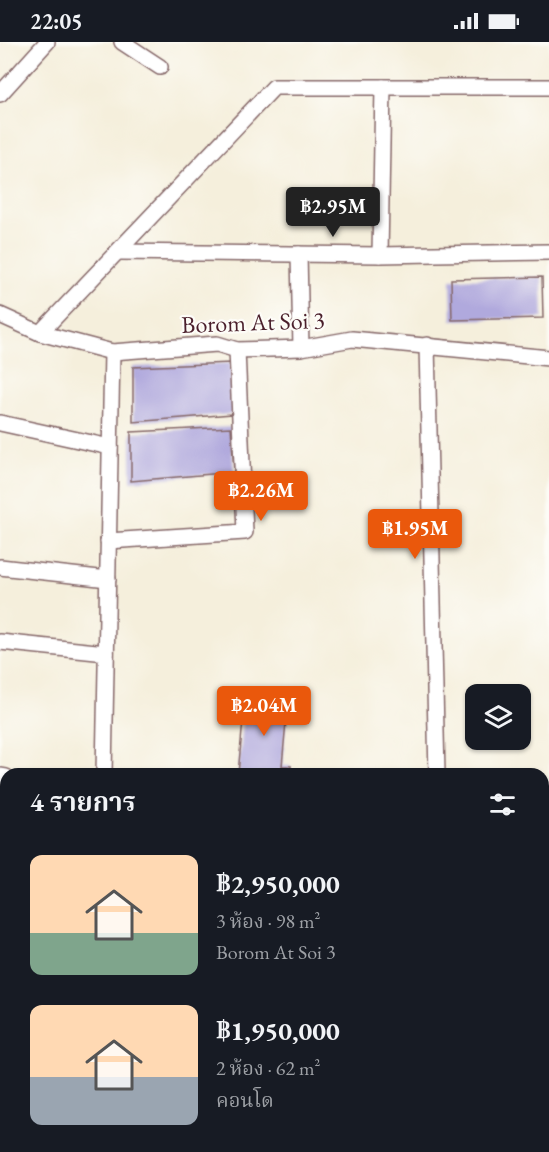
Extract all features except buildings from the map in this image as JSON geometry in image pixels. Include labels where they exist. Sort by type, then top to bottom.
[{"type":"street","points":[[0,93],[47,42]]},
{"type":"street","points":[[122,42],[160,68]]},
{"type":"street","points":[[40,333],[274,87],[549,87]]},
{"type":"street","points":[[380,255],[383,87]]},
{"type":"street","points":[[118,252],[380,255],[549,252]]},
{"type":"street","points":[[298,254],[301,348]]},
{"type":"street","name":"Borom At Soi 3","points":[[0,315],[40,333],[112,352],[218,344],[237,350],[301,348],[352,339],[549,358]]},
{"type":"street","points":[[427,345],[437,768]]},
{"type":"street","points":[[108,541],[245,532],[237,350]]},
{"type":"street","points":[[104,768],[112,352]]},
{"type":"street","points":[[0,423],[110,447]]},
{"type":"street","points":[[0,567],[108,579]]},
{"type":"street","points":[[0,642],[106,653]]}]
